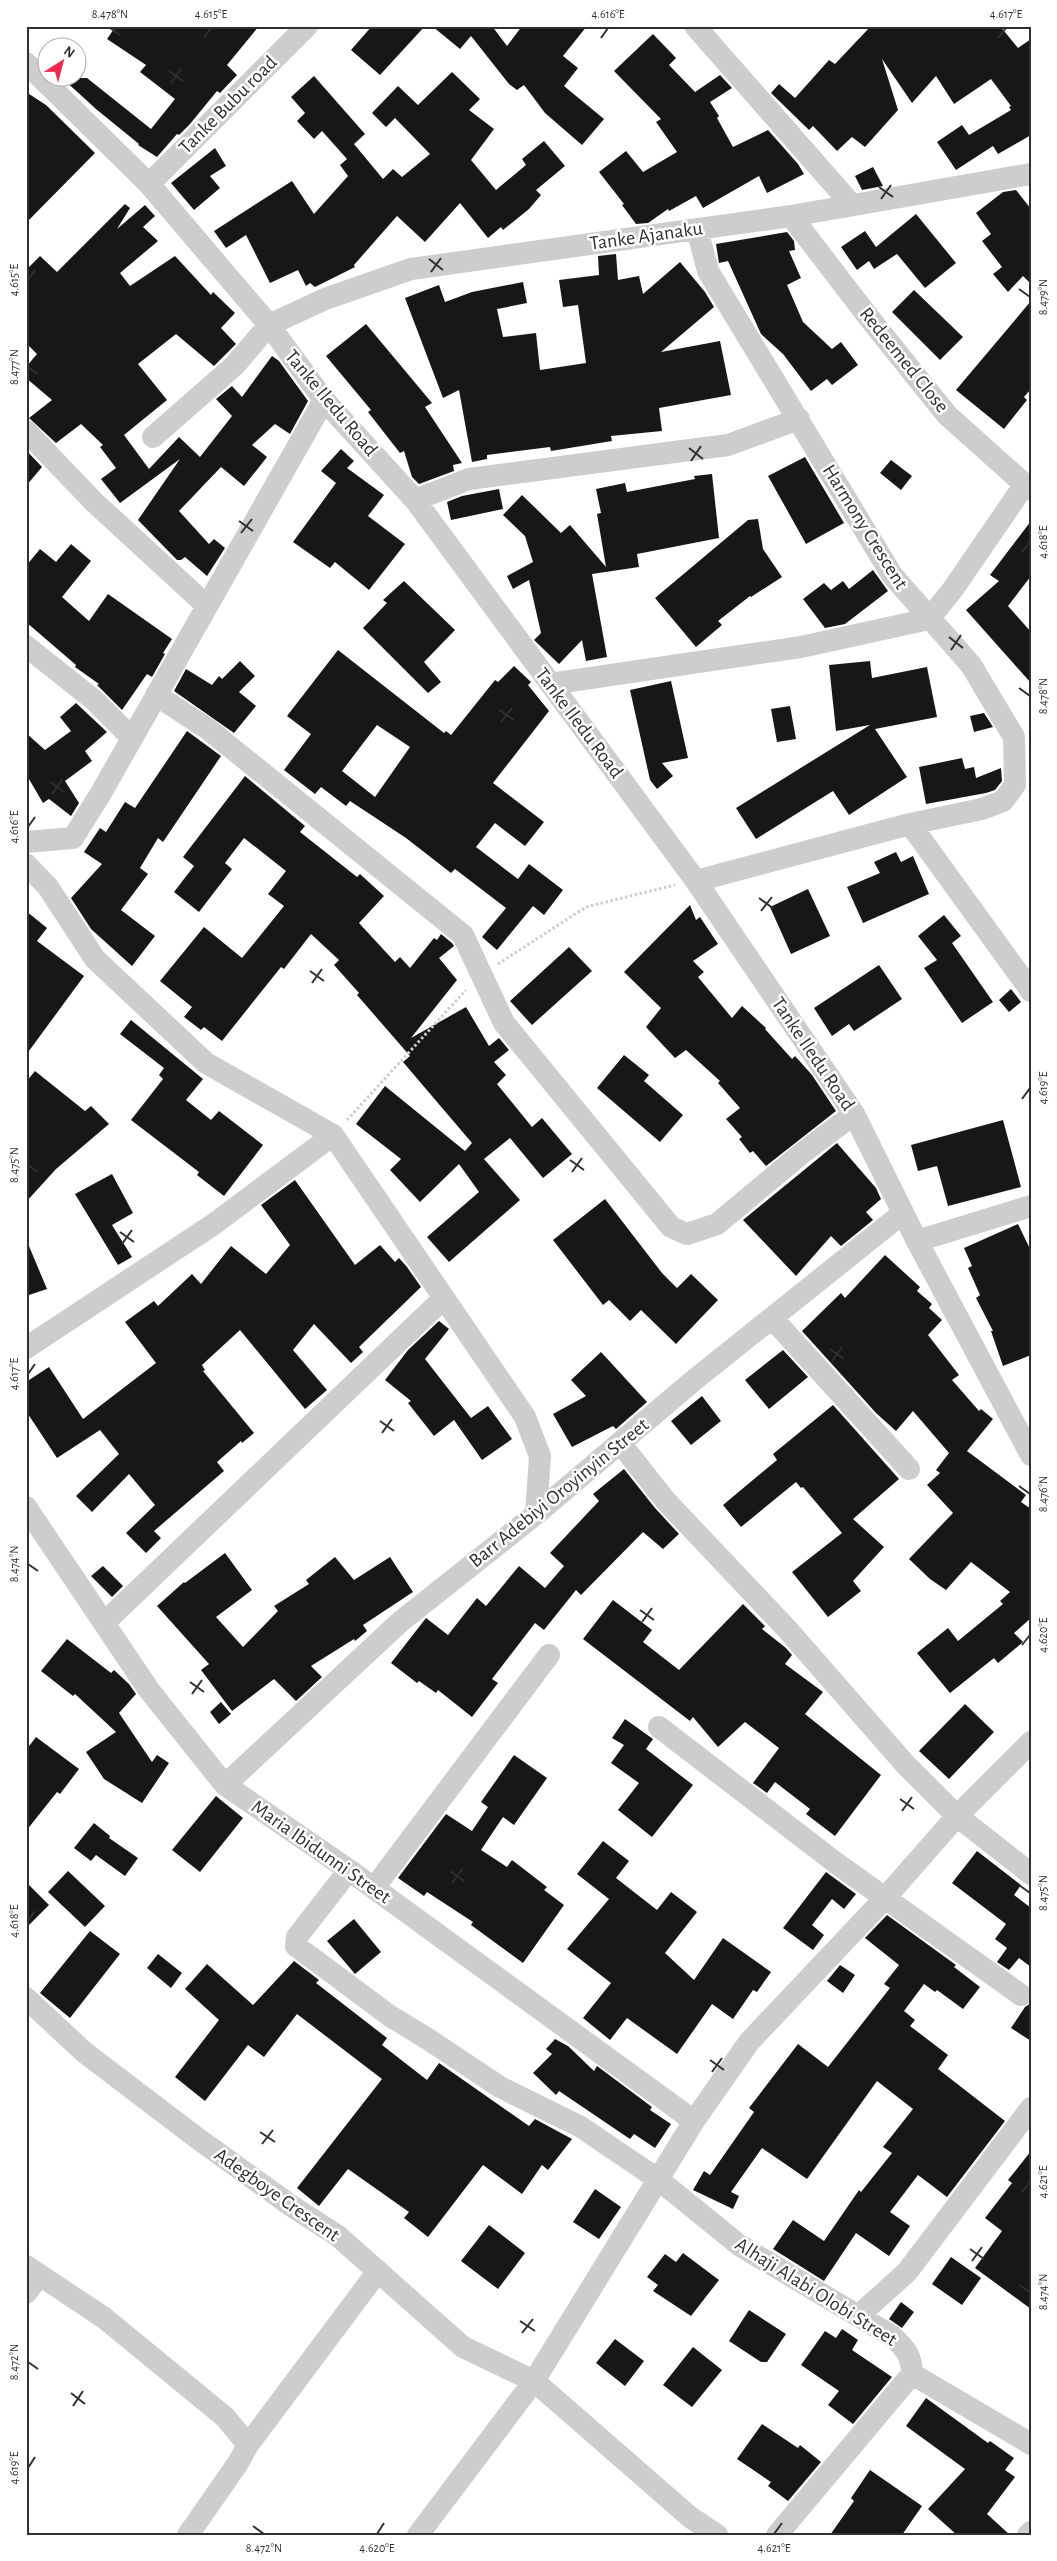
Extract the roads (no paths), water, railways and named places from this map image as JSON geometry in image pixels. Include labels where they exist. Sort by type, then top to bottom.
[{"type":"street","name":"Tanke Bubu road","points":[[149,184],[307,26]]},
{"type":"street","points":[[694,26],[852,205]]},
{"type":"street","name":"Tanke Iledu Road","points":[[26,62],[149,184],[269,325],[324,400],[415,500],[696,881],[854,1114],[917,1241],[1024,1426],[1031,1455]]},
{"type":"street","name":"Tanke Ajanaku","points":[[269,325],[325,300],[411,269],[791,216],[1031,174]]},
{"type":"street","name":"Redeemed Close","points":[[791,216],[870,319],[948,415],[1028,487]]},
{"type":"street","name":"Harmony Crescent","points":[[696,881],[910,824],[982,810],[1003,801],[1015,784],[1014,737],[971,666],[892,575],[708,271],[697,229]]},
{"type":"street","points":[[153,437],[234,366],[269,325]]},
{"type":"street","points":[[26,842],[72,838],[132,738],[324,400]]},
{"type":"street","points":[[415,500],[469,479],[728,445],[799,420]]},
{"type":"street","points":[[26,431],[94,502],[206,605]]},
{"type":"street","points":[[550,684],[801,647],[929,619],[1028,487]]},
{"type":"street","points":[[26,646],[94,700],[132,738]]},
{"type":"street","points":[[156,695],[208,729],[463,936],[504,1023],[671,1227],[687,1234],[716,1224],[801,1154],[854,1114]]},
{"type":"street","points":[[910,824],[1031,991]]},
{"type":"street","points":[[26,864],[48,887],[95,959],[206,1063],[333,1135],[525,1417],[540,1456],[536,1514]]},
{"type":"street","points":[[26,1348],[214,1224],[333,1135]]},
{"type":"street","points":[[917,1241],[1031,1206]]},
{"type":"street","name":"Barr Adebiyi Oroyinyin Street","points":[[225,1785],[400,1622],[536,1514],[621,1444],[693,1381],[903,1213]]},
{"type":"street","points":[[104,1622],[444,1298]]},
{"type":"street","points":[[772,1318],[909,1469]]},
{"type":"street","points":[[621,1444],[665,1500],[787,1629],[906,1764],[957,1816],[1031,1874]]},
{"type":"street","name":"Maria Ibidunni Street","points":[[26,1507],[149,1690],[225,1785],[349,1870],[694,2121]]},
{"type":"street","points":[[374,1888],[549,1655]]},
{"type":"street","points":[[660,1727],[836,1863],[1021,1995]]},
{"type":"street","points":[[422,2533],[534,2381],[694,2121],[749,2042],[885,1898],[957,1816],[1031,1742]]},
{"type":"street","name":"Alhaji Alabi Olobi Street","points":[[349,1870],[296,1936],[296,1946],[390,2016],[432,2041],[500,2087],[581,2127],[659,2180],[739,2245],[892,2336],[906,2349],[912,2362],[912,2374]]},
{"type":"street","name":"Adegboye Crescent","points":[[26,1998],[84,2052],[204,2143],[290,2205],[338,2236],[464,2347],[534,2381],[690,2517],[716,2535]]},
{"type":"street","points":[[858,2316],[907,2272],[1026,2122]]},
{"type":"street","points":[[188,2535],[238,2463],[248,2445],[378,2271]]},
{"type":"street","points":[[31,2278],[104,2317],[225,2417],[248,2445]]},
{"type":"street","points":[[777,2535],[912,2374],[1031,2444]]},
{"type":"street","points":[[1028,2535],[1031,2532]]}]
